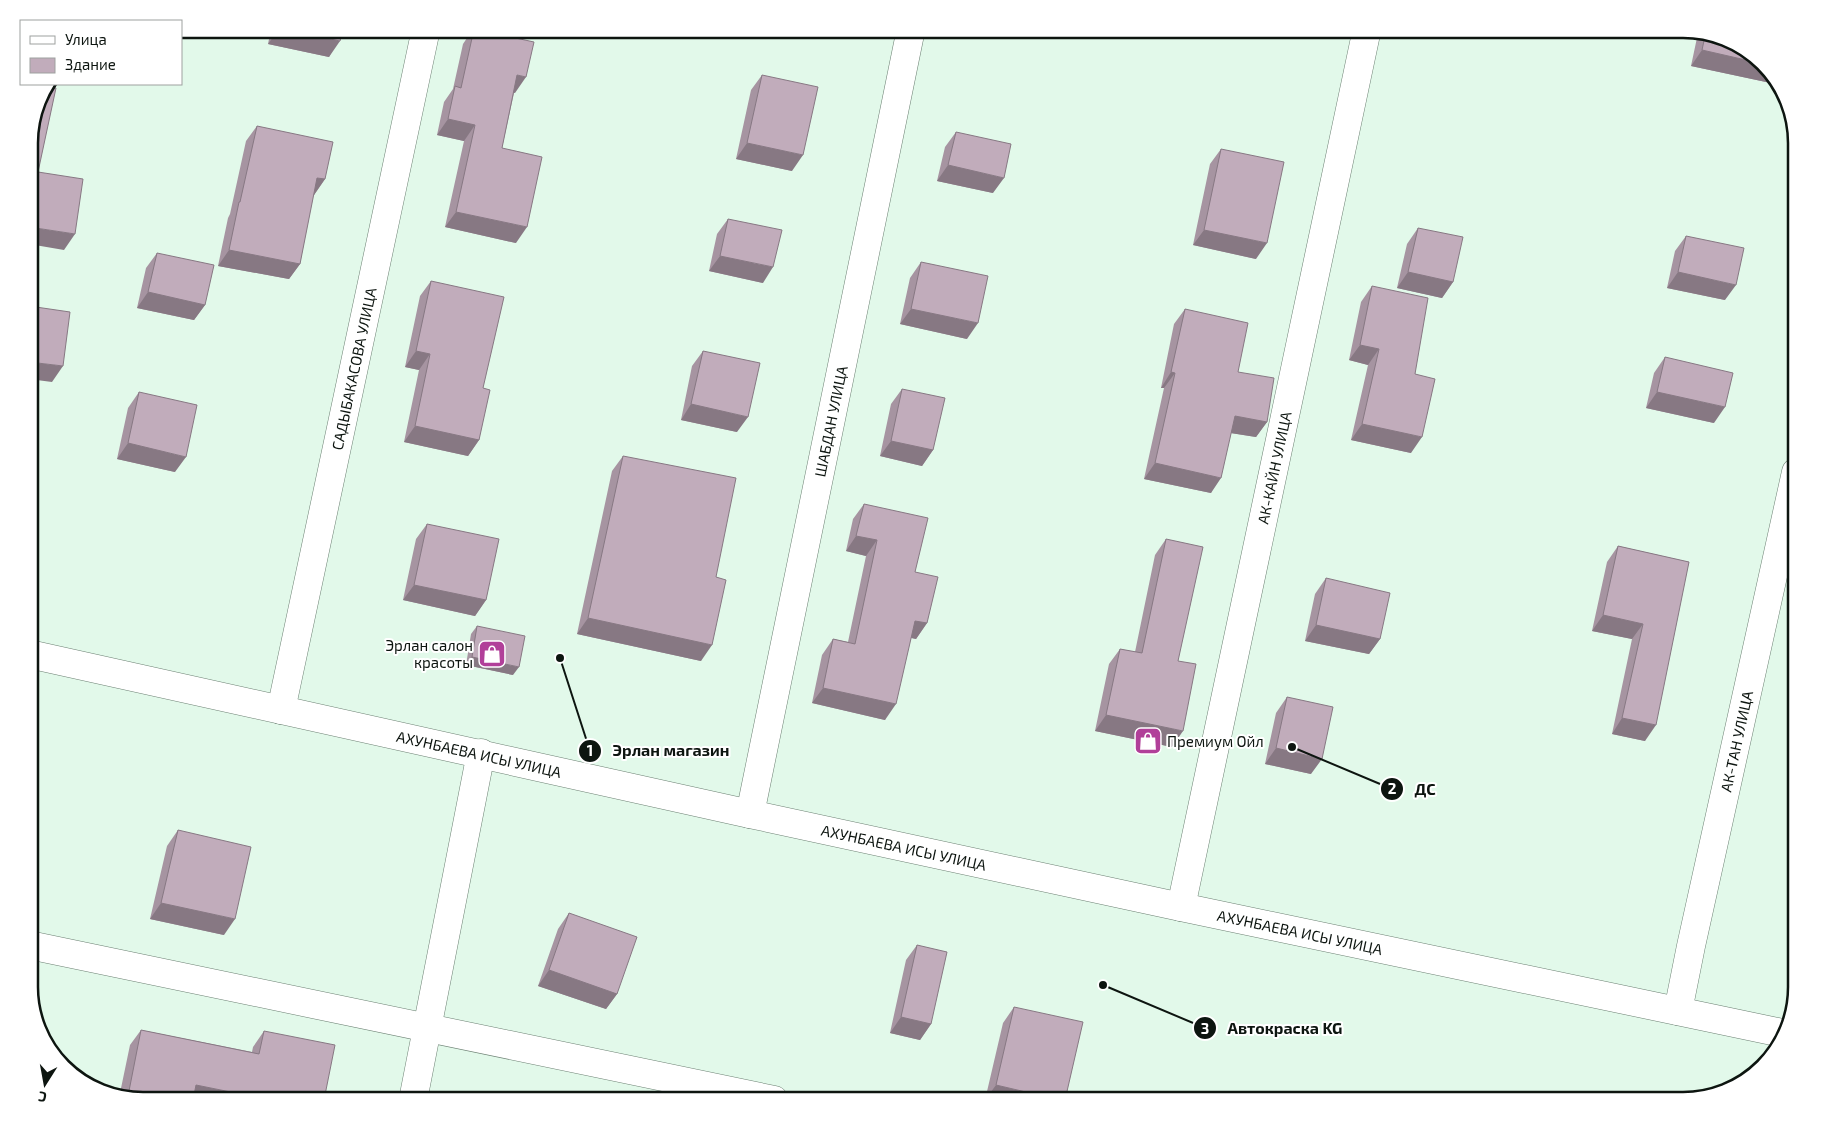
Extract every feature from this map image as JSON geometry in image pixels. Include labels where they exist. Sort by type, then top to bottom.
[{"type":"street","name":"САДЫБАКАСОВА УЛИЦА","points":[[281,710],[424,38]]},
{"type":"street","name":"ШАБДАН УЛИЦА","points":[[750,814],[909,38]]},
{"type":"street","name":"АК-КАЙН УЛИЦА","points":[[1181,907],[1365,38]]},
{"type":"street","name":"АК-ТАН УЛИЦА","points":[[1678,1011],[1787,511]]},
{"type":"street","name":"АХУНБАЕВА ИСЫ УЛИЦА","points":[[38,656],[750,814],[1181,907],[1777,1031]]},
{"type":"street","points":[[414,1092],[481,753]]},
{"type":"street","points":[[38,947],[735,1092]]},
{"type":"building","points":[[326,38],[341,38],[340,41]]},
{"type":"building","points":[[472,38],[516,38],[534,42],[526,77],[517,75],[502,148],[542,157],[527,227],[456,212],[475,125],[448,119],[455,86],[461,88]]},
{"type":"building","points":[[1704,40],[1735,52],[1748,60],[1702,50]]},
{"type":"building","points":[[762,75],[818,87],[803,155],[747,143]]},
{"type":"building","points":[[53,87],[56,88],[38,172],[38,129],[48,96]]},
{"type":"building","points":[[257,126],[333,142],[325,179],[317,178],[300,264],[229,250]]},
{"type":"building","points":[[956,132],[1011,144],[1004,178],[948,165]]},
{"type":"building","points":[[1221,149],[1284,162],[1267,243],[1204,230]]},
{"type":"building","points":[[38,172],[83,179],[75,234],[38,228]]},
{"type":"building","points":[[728,219],[782,230],[773,267],[720,256]]},
{"type":"building","points":[[1418,228],[1463,237],[1453,282],[1408,272]]},
{"type":"building","points":[[1686,236],[1744,248],[1736,285],[1678,272]]},
{"type":"building","points":[[157,253],[214,265],[205,305],[148,292]]},
{"type":"building","points":[[921,262],[988,276],[978,323],[911,309]]},
{"type":"building","points":[[431,281],[504,297],[483,388],[490,390],[479,440],[415,426],[430,354],[416,351]]},
{"type":"building","points":[[1372,286],[1428,298],[1415,374],[1435,379],[1422,437],[1362,424],[1379,349],[1360,345]]},
{"type":"building","points":[[38,307],[70,312],[63,366],[38,363]]},
{"type":"building","points":[[1185,309],[1248,323],[1238,372],[1274,378],[1267,422],[1235,416],[1221,478],[1155,463],[1175,373],[1171,372]]},
{"type":"building","points":[[703,351],[760,363],[748,417],[691,404]]},
{"type":"building","points":[[1665,357],[1733,373],[1725,407],[1657,392]]},
{"type":"building","points":[[902,389],[945,398],[933,450],[891,441]]},
{"type":"building","points":[[139,392],[197,405],[186,457],[128,443]]},
{"type":"building","points":[[623,456],[736,478],[716,577],[726,580],[712,645],[588,618]]},
{"type":"building","points":[[864,504],[928,518],[915,572],[938,577],[927,623],[915,621],[896,704],[823,688],[833,639],[855,644],[877,540],[856,536]]},
{"type":"building","points":[[427,524],[499,539],[486,600],[414,585]]},
{"type":"building","points":[[1166,539],[1203,547],[1178,661],[1196,664],[1183,731],[1106,715],[1120,649],[1142,653]]},
{"type":"building","points":[[1618,546],[1689,562],[1656,725],[1622,718],[1643,624],[1603,615]]},
{"type":"building","points":[[1326,578],[1390,593],[1380,639],[1316,625]]},
{"type":"building","name":"Эрлан салон красоты","points":[[477,626],[525,636],[519,667],[472,657]]},
{"type":"building","points":[[1287,697],[1333,707],[1322,759],[1276,748]]},
{"type":"building","points":[[178,830],[251,847],[235,919],[161,903]]},
{"type":"building","points":[[569,913],[637,937],[617,994],[549,970]]},
{"type":"building","points":[[917,945],[947,952],[931,1024],[901,1017]]},
{"type":"building","points":[[1014,1007],[1083,1022],[1067,1092],[1026,1092],[996,1085]]},
{"type":"building","points":[[141,1030],[259,1054],[264,1031],[335,1045],[326,1092],[231,1092],[196,1085],[195,1092],[129,1091]]},
{"type":"place","name":"Эрлан салон красоты","points":[[492,654]]},
{"type":"place","name":"Эрлан магазин","points":[[560,658]]},
{"type":"place","name":"Премиум Ойл","points":[[1148,741]]},
{"type":"place","name":"ДС","points":[[1292,747]]},
{"type":"place","name":"Автокраска KG","points":[[1103,985]]}]
